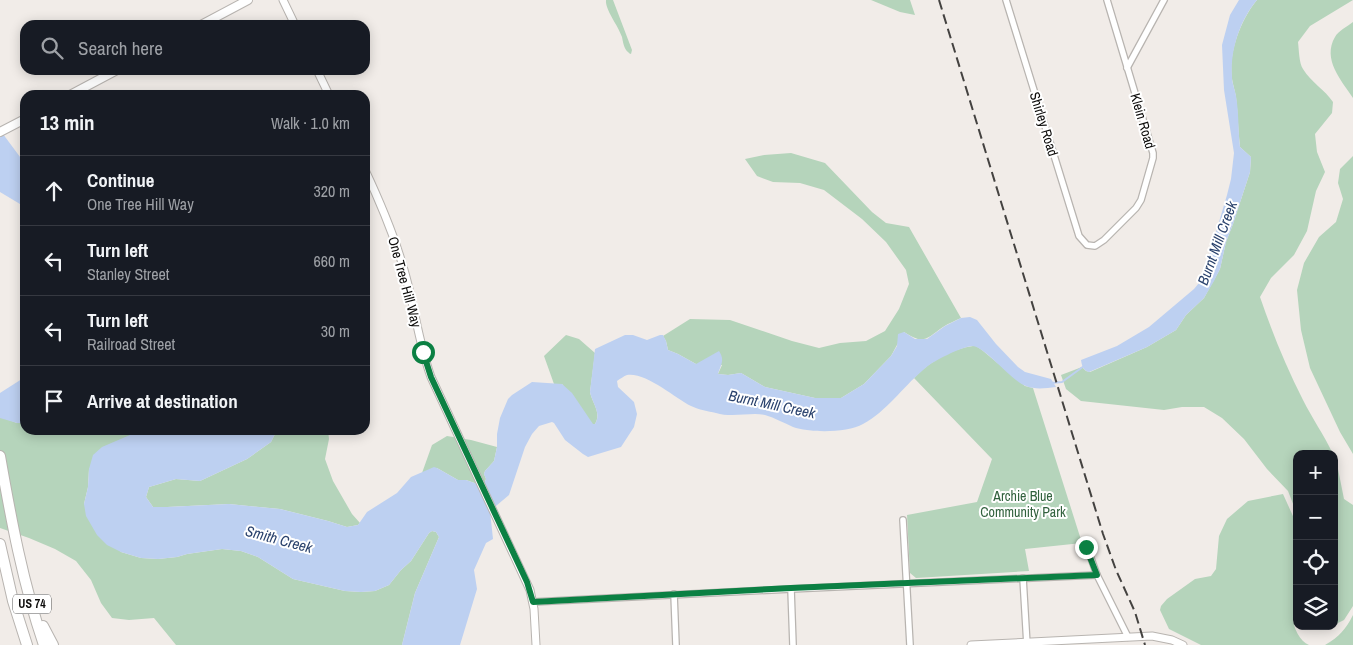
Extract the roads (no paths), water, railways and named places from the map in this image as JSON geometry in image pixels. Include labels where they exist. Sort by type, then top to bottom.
[{"type":"highway","name":"US 74","points":[[0,456],[20,562],[44,645]]},
{"type":"highway","points":[[0,544],[2,566]]},
{"type":"highway","name":"US 74","points":[[2,566],[27,645]]},
{"type":"highway","points":[[29,594],[40,622],[53,645]]},
{"type":"main road","points":[[210,20],[248,0]]},
{"type":"main road","points":[[79,90],[107,75]]},
{"type":"main road","points":[[0,132],[20,122]]},
{"type":"street","points":[[283,0],[293,20]]},
{"type":"street","name":"Shirley Road","points":[[1006,0],[1079,236],[1087,245]]},
{"type":"street","name":"Klein Road","points":[[1087,245],[1095,246],[1100,244],[1139,205],[1153,158],[1107,0]]},
{"type":"street","points":[[1127,68],[1164,0]]},
{"type":"street","points":[[319,75],[327,90]]},
{"type":"street","name":"One Tree Hill Way","points":[[370,181],[382,207],[405,274],[427,368],[527,582],[533,602],[536,645]]},
{"type":"street","points":[[903,520],[910,645]]},
{"type":"street","points":[[1086,547],[1097,575],[1128,638]]},
{"type":"street","points":[[533,602],[791,588],[1097,575]]},
{"type":"street","points":[[1023,578],[1027,644]]},
{"type":"street","points":[[791,588],[793,645]]},
{"type":"street","points":[[674,594],[676,645]]},
{"type":"street","points":[[971,645],[1027,644],[1156,636],[1183,645]]},
{"type":"water","points":[[1239,0],[1257,0],[1237,36],[1232,67],[1232,79],[1238,109],[1240,147],[1251,157],[1250,172],[1226,242],[1220,269],[1204,298],[1186,315],[1176,330],[1147,347],[1089,372],[1083,368],[1081,360],[1117,346],[1149,327],[1194,289],[1203,276],[1231,179],[1234,153],[1224,90],[1222,45],[1230,15]]},
{"type":"water","points":[[0,130],[20,157],[20,204],[0,192]]},
{"type":"water","name":"Smith Creek","points":[[970,317],[977,320],[1018,367],[1025,372],[1051,379],[1056,387],[1037,388],[1026,386],[1020,383],[984,351],[972,346],[951,353],[932,363],[880,413],[863,424],[848,429],[828,431],[800,429],[765,415],[728,415],[704,410],[691,406],[651,381],[635,375],[627,375],[617,381],[618,387],[634,402],[637,414],[634,427],[621,447],[588,457],[565,440],[554,423],[539,426],[525,447],[509,495],[490,511],[493,539],[486,543],[474,570],[477,589],[460,645],[402,645],[415,593],[439,537],[436,532],[432,531],[429,533],[411,561],[389,585],[375,591],[361,592],[345,591],[293,579],[258,557],[241,551],[222,549],[177,557],[141,558],[121,552],[107,545],[97,535],[86,516],[84,504],[93,455],[102,447],[130,435],[274,435],[271,442],[247,459],[200,481],[176,479],[149,487],[146,497],[153,507],[229,504],[280,509],[347,527],[358,525],[367,512],[397,493],[411,477],[434,467],[458,480],[466,480],[483,486],[486,479],[485,471],[494,461],[500,418],[508,399],[532,382],[562,384],[572,393],[593,424],[595,424],[597,412],[590,392],[595,349],[625,335],[633,335],[647,340],[663,335],[668,350],[696,364],[719,351],[722,360],[718,374],[741,373],[765,387],[815,398],[841,398],[864,384],[891,356],[897,346],[898,334],[904,332],[915,339],[927,339],[945,326],[961,318]]},
{"type":"water","points":[[20,380],[20,423],[0,418],[0,393]]},
{"type":"waterway","name":"Burnt Mill Creek","points":[[1051,383],[1062,382],[1084,366]]},
{"type":"railway","points":[[939,0],[1103,534],[1116,570],[1135,612],[1145,645]]},
{"type":"park label","name":"Archie Blue Community Park","points":[[1023,504]]}]
